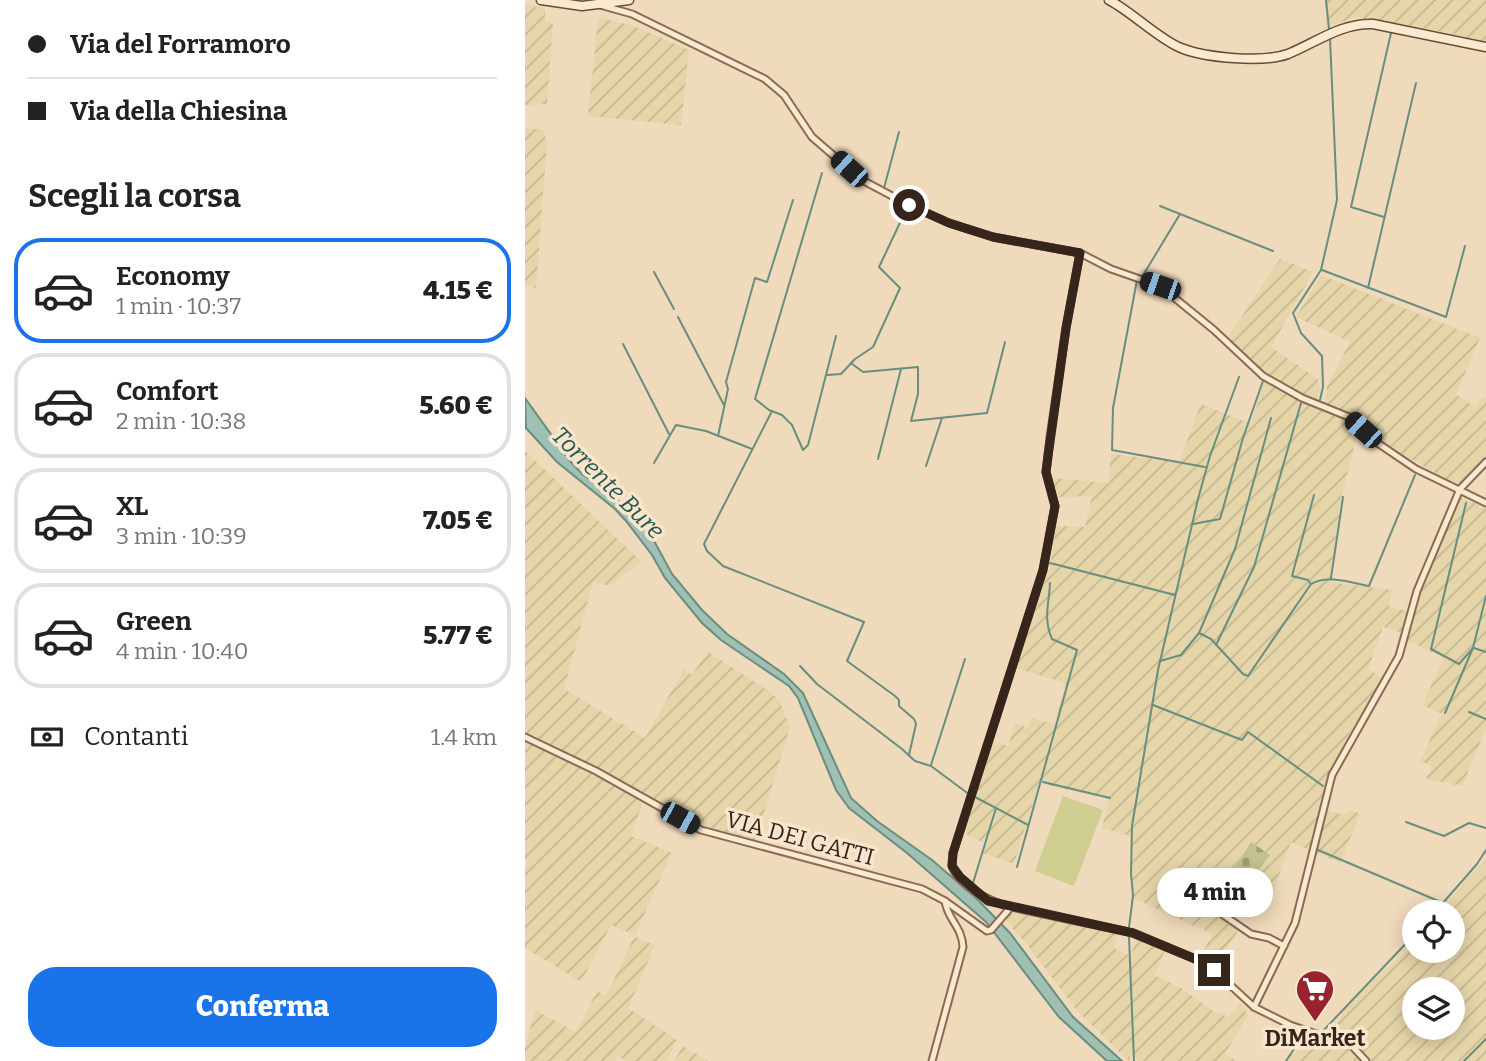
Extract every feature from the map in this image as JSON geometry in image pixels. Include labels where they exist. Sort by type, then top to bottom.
[{"type":"main road","points":[[541,0],[574,5],[599,5],[629,0]]},
{"type":"main road","points":[[1109,0],[1129,10],[1180,48],[1203,53],[1272,58],[1286,55],[1341,28],[1357,24],[1373,24],[1486,47]]},
{"type":"street","points":[[599,5],[632,14],[765,79],[785,95],[812,137],[862,180],[909,205],[949,223],[993,237],[1080,253],[1111,269],[1160,286],[1215,330],[1263,376],[1302,398],[1349,417],[1376,442],[1416,469],[1486,503]]},
{"type":"street","points":[[1080,253],[1066,328],[1046,472],[1055,506],[1049,544],[953,853],[952,866],[960,877],[988,901],[1133,933],[1205,963],[1254,1007],[1290,1025],[1352,1046],[1366,1061]]},
{"type":"street","points":[[1254,1007],[1296,921],[1331,778],[1399,656],[1417,591],[1460,489],[1486,462]]},
{"type":"street","name":"VIA DEI GATTI","points":[[525,737],[702,830],[922,889],[945,901],[984,930],[991,930],[1011,907]]},
{"type":"street","points":[[1237,880],[1220,904],[1219,912],[1251,934],[1269,938],[1284,946]]},
{"type":"street","points":[[932,1061],[963,947],[961,931],[946,909],[945,901]]},
{"type":"shaded area","points":[[1325,0],[1486,0],[1486,42],[1357,17],[1327,27]]},
{"type":"shaded area","points":[[525,5],[545,8],[545,22],[553,23],[547,104],[525,105]]},
{"type":"shaded area","points":[[598,18],[631,25],[689,50],[681,125],[588,116]]},
{"type":"shaded area","points":[[525,128],[543,130],[547,143],[536,288],[525,286]]},
{"type":"shaded area","points":[[1280,259],[1313,272],[1271,347],[1318,379],[1320,389],[1316,400],[1325,403],[1327,386],[1350,342],[1296,317],[1321,275],[1480,338],[1456,394],[1476,408],[1483,397],[1486,398],[1486,457],[1460,483],[1447,480],[1393,448],[1360,424],[1341,499],[1330,582],[1392,590],[1389,607],[1408,611],[1403,633],[1383,627],[1368,669],[1384,679],[1349,734],[1333,766],[1321,809],[1344,815],[1351,810],[1360,814],[1340,863],[1291,842],[1268,906],[1244,886],[1255,869],[1258,871],[1242,859],[1231,874],[1234,877],[1231,880],[1233,884],[1214,911],[1240,928],[1217,964],[1202,954],[1212,934],[1133,898],[1130,836],[1102,828],[1109,799],[1039,783],[1014,864],[983,853],[986,844],[964,833],[993,742],[1008,746],[1015,723],[1028,728],[1032,718],[1054,724],[1066,683],[1015,668],[1050,566],[1056,526],[1085,527],[1092,496],[1059,497],[1050,478],[1109,483],[1111,454],[1179,462],[1201,404],[1251,424],[1266,375],[1227,339]]},
{"type":"shaded area","points":[[525,398],[582,474],[612,495],[637,518],[652,537],[672,574],[702,610],[727,634],[784,674],[803,693],[851,798],[975,897],[1010,933],[1073,1017],[1122,1061],[1107,1061],[1059,1017],[986,922],[907,853],[849,808],[836,790],[798,698],[789,686],[721,640],[702,623],[665,578],[652,555],[626,521],[557,462],[526,428]]},
{"type":"shaded area","points":[[525,451],[642,562],[609,586],[593,582],[564,689],[645,738],[684,669],[692,675],[708,652],[779,700],[790,727],[755,843],[719,832],[645,796],[631,836],[672,853],[635,935],[611,925],[581,982],[525,948],[525,869],[528,861],[525,858]]},
{"type":"shaded area","points":[[1460,497],[1486,508],[1486,729],[1462,786],[1426,779],[1432,766],[1420,761],[1442,714],[1422,705],[1444,658],[1407,640],[1419,593]]},
{"type":"shaded area","points":[[1486,860],[1486,1061],[1286,1061],[1289,1056],[1321,1039],[1337,1023],[1350,1000],[1402,955],[1402,963],[1465,963],[1465,900],[1450,900]]},
{"type":"shaded area","points":[[1015,913],[1118,930],[1114,948],[1131,956],[1136,936],[1166,949],[1154,975],[1181,988],[1213,1011],[1228,1017],[1241,1003],[1248,1015],[1225,1054],[1237,1061],[1139,1061],[1131,1054],[1129,1061],[1078,1012],[1006,921],[1009,915]]},
{"type":"shaded area","points":[[634,937],[655,945],[628,1008],[677,1040],[667,1061],[626,1061],[618,1056],[615,1061],[525,1061],[525,1048],[535,1010],[576,1032],[597,991],[606,996]]},
{"type":"shaded area","points":[[683,1046],[708,1061],[674,1061]]},
{"type":"green space","points":[[1063,796],[1103,810],[1074,886],[1035,871]]},
{"type":"green space","points":[[1251,842],[1270,855],[1246,882],[1231,874]]},
{"type":"waterway","points":[[1326,0],[1329,29]]},
{"type":"waterway","points":[[1384,217],[1351,207],[1391,33]]},
{"type":"waterway","points":[[1319,404],[1323,387],[1322,356],[1301,333],[1293,313],[1321,270],[1337,200],[1330,38]]},
{"type":"waterway","points":[[1368,288],[1416,83]]},
{"type":"waterway","points":[[884,188],[899,132]]},
{"type":"waterway","points":[[822,173],[755,399],[769,410],[782,415],[792,425],[803,450],[808,445],[836,336]]},
{"type":"waterway","points":[[827,375],[841,374],[855,359],[873,347],[900,288],[879,267],[907,208],[908,199],[891,193]]},
{"type":"waterway","points":[[718,436],[728,389],[726,382],[755,278],[767,282],[793,200]]},
{"type":"waterway","points":[[1160,206],[1273,251]]},
{"type":"waterway","points":[[1142,277],[1180,214]]},
{"type":"waterway","points":[[1322,270],[1446,317],[1465,246]]},
{"type":"waterway","points":[[654,272],[674,309]]},
{"type":"waterway","points":[[1137,280],[1113,408],[1112,450],[1205,467]]},
{"type":"waterway","points":[[678,317],[724,405]]},
{"type":"waterway","points":[[851,363],[863,372],[918,367],[918,394],[911,421],[987,413],[1005,342]]},
{"type":"waterway","points":[[623,344],[669,434]]},
{"type":"waterway","points":[[878,459],[901,369]]},
{"type":"waterway","points":[[1129,927],[1133,896],[1132,826],[1158,670],[1198,499],[1210,456],[1239,377]]},
{"type":"waterway","points":[[1193,524],[1220,519],[1243,438],[1264,378]]},
{"type":"waterway","points":[[1216,645],[1254,567],[1301,403],[1304,401]]},
{"type":"waterway","points":[[772,411],[704,544],[707,551],[723,566],[864,622],[847,661],[895,696],[899,700],[899,706],[914,719],[916,724],[909,755]]},
{"type":"waterway","points":[[926,466],[942,418]]},
{"type":"waterway","points":[[1160,661],[1181,655],[1199,633],[1235,549],[1271,418]]},
{"type":"waterway","points":[[654,463],[676,425],[706,431],[752,449]]},
{"type":"waterway","points":[[1199,633],[1211,639],[1243,674],[1248,676],[1311,584],[1332,579],[1369,586],[1415,475]]},
{"type":"waterway","points":[[1310,583],[1292,576],[1314,495]]},
{"type":"waterway","points":[[1331,578],[1343,497]]},
{"type":"waterway","points":[[1466,503],[1431,649],[1459,664],[1473,648]]},
{"type":"waterway","points":[[1050,563],[1175,595]]},
{"type":"waterway","points":[[1017,867],[1077,650],[1052,639],[1047,618],[1050,583]]},
{"type":"waterway","points":[[1445,713],[1473,648],[1486,596]]},
{"type":"waterway","points":[[1474,648],[1486,652]]},
{"type":"waterway","points":[[931,765],[965,659]]},
{"type":"waterway","points":[[800,666],[817,684],[915,761],[931,766],[970,795]]},
{"type":"waterway","points":[[1153,705],[1242,740],[1248,732],[1323,786]]},
{"type":"waterway","points":[[1469,712],[1486,719]]},
{"type":"waterway","points":[[1043,782],[1110,798]]},
{"type":"waterway","points":[[975,797],[1028,825]]},
{"type":"waterway","points":[[973,883],[996,808]]},
{"type":"waterway","points":[[1406,822],[1444,836],[1469,823],[1486,828]]},
{"type":"waterway","points":[[1318,850],[1436,900]]},
{"type":"waterway","points":[[1446,900],[1486,850]]},
{"type":"waterway","points":[[1129,937],[1134,1061]]},
{"type":"waterway","points":[[1323,1031],[1402,948]]},
{"type":"waterway","points":[[1286,1061],[1296,1046],[1309,1044],[1318,1037]]},
{"type":"waterway","points":[[1464,1061],[1486,1039]]},
{"type":"place","name":"DiMarket","points":[[1315,1023]]},
{"type":"route","points":[[909,205],[949,223],[993,237],[1080,253],[1066,328],[1046,472],[1055,506],[1049,544],[953,853],[952,866],[960,877],[988,901],[1133,933],[1200,961],[1214,970]]},
{"type":"water label","name":"Torrente Bure","points":[[608,483]]}]
